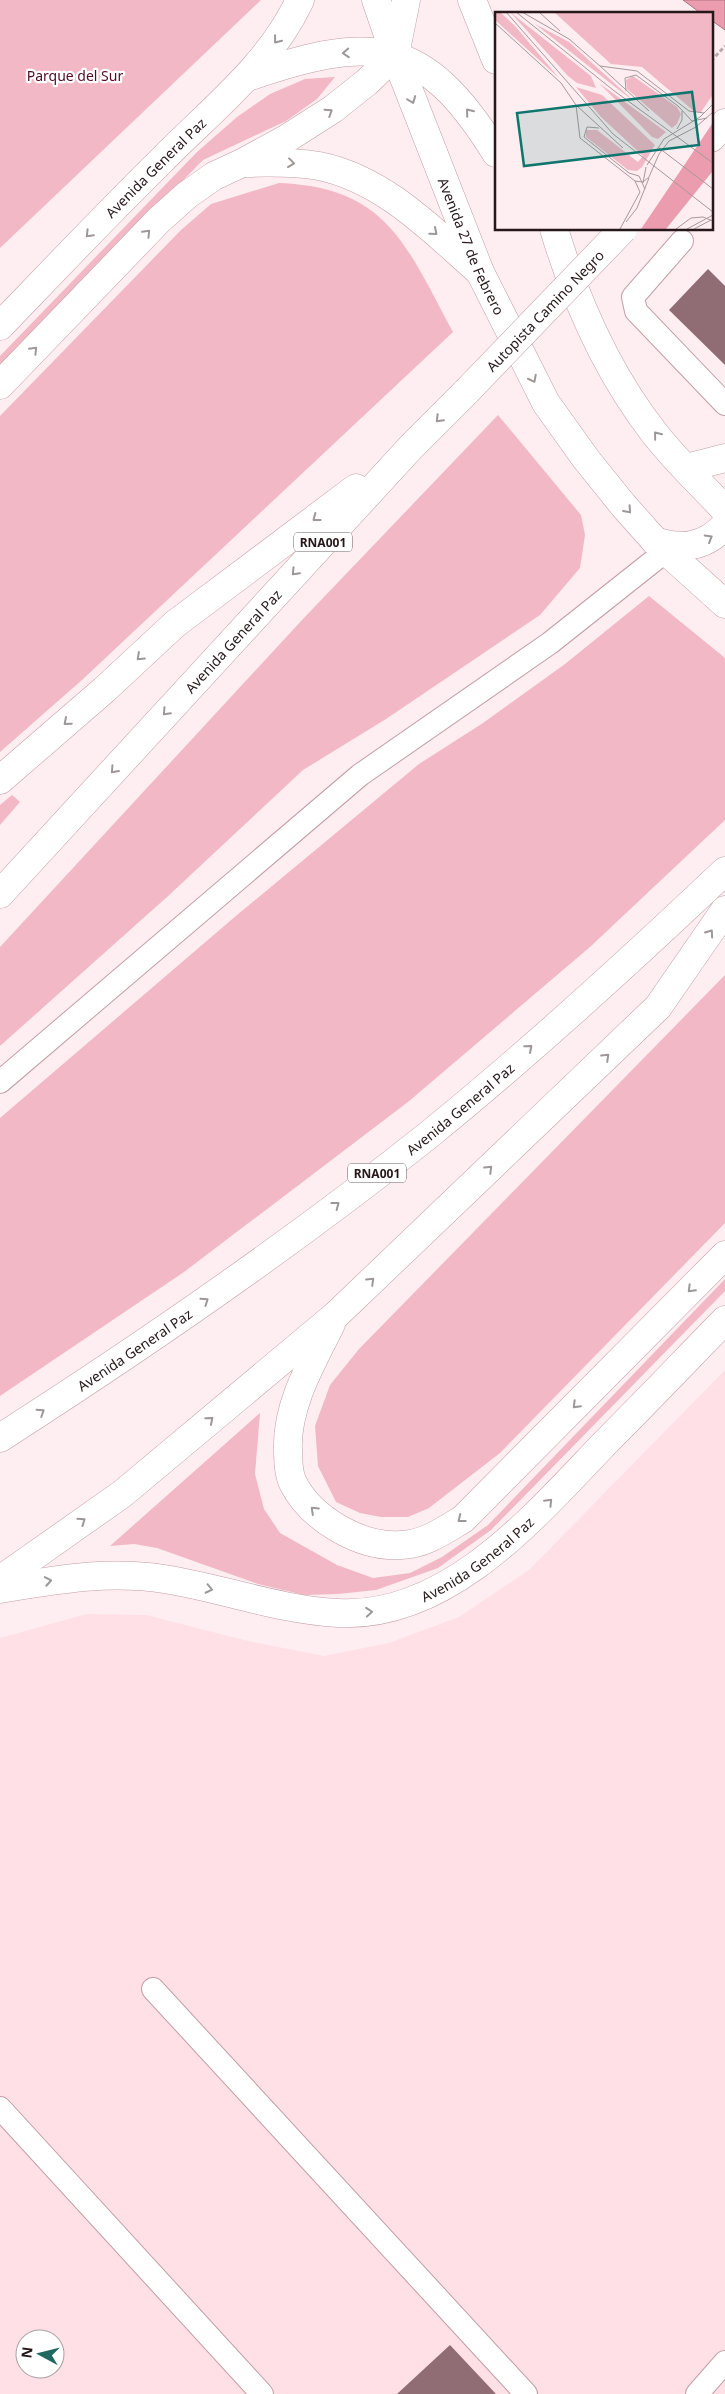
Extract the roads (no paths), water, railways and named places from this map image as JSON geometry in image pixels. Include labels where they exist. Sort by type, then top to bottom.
[{"type":"main road","name":"Avenida General Paz","points":[[0,326],[130,192],[248,77],[287,27],[300,0]]},
{"type":"main road","name":"Avenida 27 de Febrero","points":[[376,0],[395,55],[480,272],[546,402],[586,459],[661,546],[725,604]]},
{"type":"main road","points":[[0,385],[159,220],[187,195],[214,176],[242,164],[333,109],[367,82],[395,55],[406,0]]},
{"type":"main road","points":[[472,0],[495,58]]},
{"type":"main road","points":[[248,77],[296,60],[325,54],[358,52],[395,55],[418,64],[438,79],[458,98],[476,121],[495,151]]},
{"type":"main road","points":[[712,137],[725,123]]},
{"type":"main road","points":[[242,164],[282,162],[320,166],[367,183],[406,208],[480,272]]},
{"type":"main road","points":[[546,230],[562,256]]},
{"type":"main road","points":[[554,230],[562,256],[595,336],[622,388],[655,434],[725,510]]},
{"type":"main road","name":"Autopista Camino Negro","points":[[467,391],[622,230]]},
{"type":"main road","name":"Avenida General Paz","points":[[0,894],[412,447],[467,391]]},
{"type":"main road","points":[[0,780],[104,690],[175,624],[412,447]]},
{"type":"main road","points":[[686,468],[725,458]]},
{"type":"main road","points":[[661,546],[675,547],[697,544],[716,535],[725,525]]},
{"type":"main road","name":"Avenida General Paz","points":[[0,1438],[126,1357],[276,1251],[431,1132],[620,970],[725,871]]},
{"type":"main road","points":[[0,1580],[122,1494],[336,1315],[658,1007],[725,910]]},
{"type":"main road","points":[[336,1315],[301,1388],[292,1417],[288,1448],[292,1482],[311,1509],[336,1528],[366,1540],[400,1545],[433,1538],[463,1518],[725,1255]]},
{"type":"main road","name":"Avenida General Paz","points":[[0,1589],[75,1576],[118,1575],[164,1579],[311,1611],[340,1614],[376,1611],[424,1596],[490,1556],[542,1509],[725,1320]]},
{"type":"lane","points":[[682,241],[633,297],[634,304],[636,310],[725,404]]},
{"type":"lane","points":[[0,1082],[360,775],[550,643],[661,546]]},
{"type":"lane","points":[[153,1989],[526,2394]]},
{"type":"lane","points":[[0,2108],[262,2394]]},
{"type":"lane","points":[[705,2391],[725,2362]]},
{"type":"park label","name":"Parque del Sur","points":[[75,75]]}]
